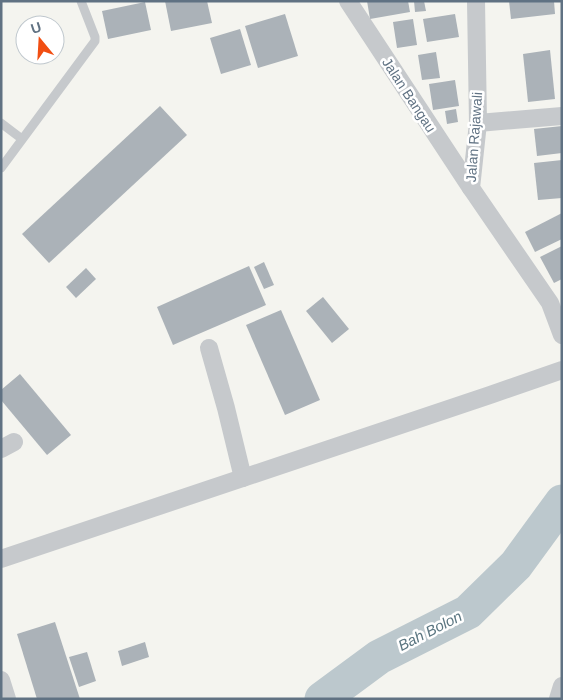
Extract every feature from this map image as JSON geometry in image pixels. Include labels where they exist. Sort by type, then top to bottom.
[{"type":"street","name":"Jalan Bangau","points":[[348,1],[471,188]]},
{"type":"street","name":"Jalan Rajawali","points":[[476,1],[478,124],[471,188],[550,303],[562,335]]},
{"type":"street","points":[[478,124],[562,116]]},
{"type":"street","points":[[209,348],[243,478]]},
{"type":"street","points":[[1,559],[562,370]]},
{"type":"street","points":[[1,680],[7,699]]},
{"type":"street","points":[[558,699],[562,686]]},
{"type":"lane","points":[[1,168],[95,41],[81,1]]},
{"type":"lane","points":[[1,123],[22,139]]},
{"type":"building","points":[[165,1],[207,1],[212,23],[171,31]]},
{"type":"building","points":[[367,1],[408,1],[410,12],[370,19]]},
{"type":"building","points":[[414,1],[424,1],[426,11],[415,12]]},
{"type":"building","points":[[509,1],[554,1],[555,14],[511,19]]},
{"type":"building","points":[[145,2],[151,30],[108,39],[102,11]]},
{"type":"building","points":[[285,14],[298,56],[258,68],[245,26]]},
{"type":"building","points":[[455,14],[459,37],[427,42],[423,19]]},
{"type":"building","points":[[413,19],[417,45],[397,48],[393,22]]},
{"type":"building","points":[[240,29],[251,65],[221,74],[210,38]]},
{"type":"building","points":[[550,50],[555,99],[528,102],[523,54]]},
{"type":"building","points":[[436,52],[440,78],[422,80],[418,55]]},
{"type":"building","points":[[455,80],[459,106],[433,110],[429,84]]},
{"type":"building","points":[[160,106],[187,135],[49,263],[22,234]]},
{"type":"building","points":[[456,109],[458,122],[447,124],[445,111]]},
{"type":"building","points":[[562,126],[562,153],[537,156],[534,129]]},
{"type":"building","points":[[562,160],[562,198],[538,200],[534,163]]},
{"type":"building","points":[[562,213],[562,239],[535,252],[525,232]]},
{"type":"building","points":[[562,246],[562,279],[554,283],[540,257]]},
{"type":"building","points":[[264,262],[274,285],[264,289],[254,267]]},
{"type":"building","points":[[249,266],[266,305],[173,345],[157,307]]},
{"type":"building","points":[[86,268],[96,279],[76,298],[66,287]]},
{"type":"building","points":[[323,297],[349,329],[332,343],[306,311]]},
{"type":"building","points":[[281,310],[320,400],[285,415],[246,325]]},
{"type":"building","points":[[20,374],[71,435],[47,455],[1,400],[1,390]]},
{"type":"building","points":[[55,622],[80,699],[37,699],[17,634]]},
{"type":"building","points":[[145,642],[149,657],[122,666],[118,651]]},
{"type":"building","points":[[87,652],[96,681],[79,687],[69,657]]},
{"type":"waterway","name":"Bah Bolon","points":[[322,699],[379,657],[468,612],[516,565],[562,502]]}]
